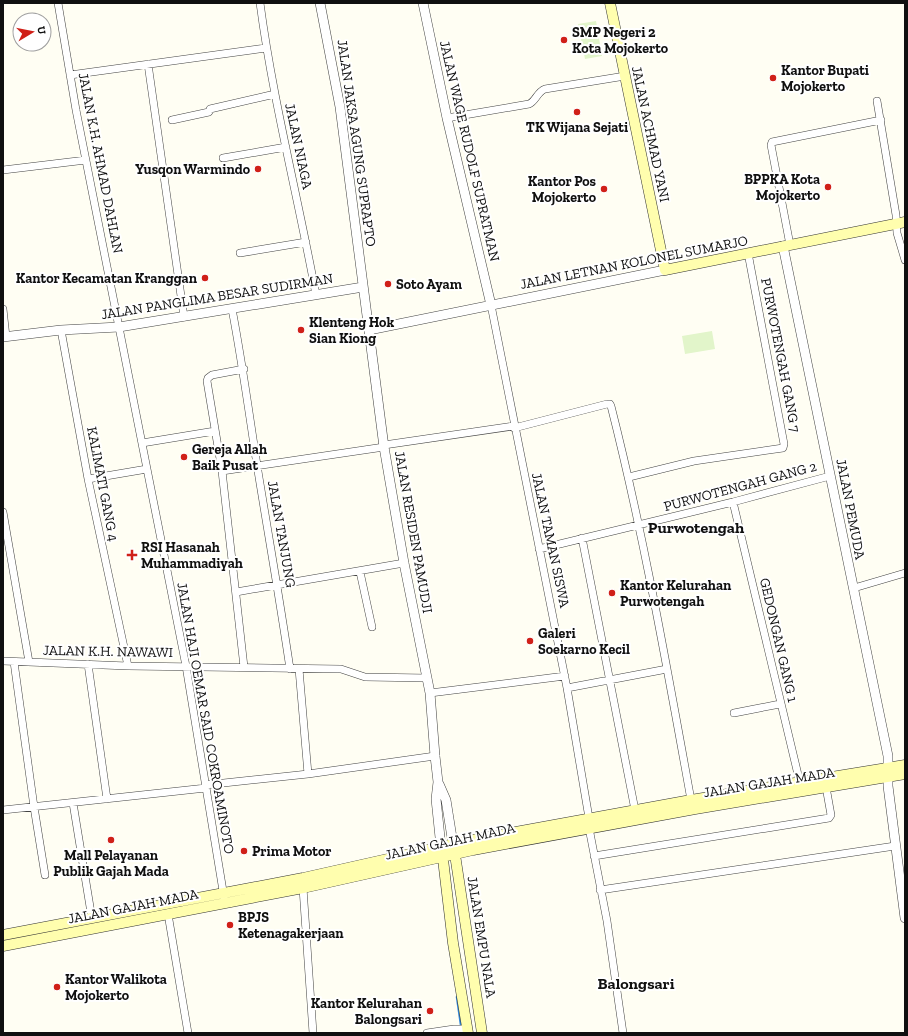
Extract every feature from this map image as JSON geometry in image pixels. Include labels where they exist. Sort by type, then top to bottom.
[{"type":"main road","name":"JALAN ACHMAD YANI","points":[[610,3],[664,270]]},
{"type":"main road","name":"JALAN LETNAN KOLONEL SUMARJO","points":[[664,270],[901,222]]},
{"type":"main road","name":"JALAN GAJAH MADA","points":[[3,946],[155,911],[224,898],[303,888],[454,849],[589,823],[695,809],[826,787],[888,772],[905,765]]},
{"type":"main road","name":"JALAN GAJAH MADA","points":[[589,823],[635,810],[800,783],[888,772],[905,774]]},
{"type":"main road","name":"JALAN EMPU NALA","points":[[454,849],[482,1033]]},
{"type":"main road","name":"JALAN GAJAH MADA","points":[[3,934],[92,919],[155,911],[168,914],[303,878],[442,852]]},
{"type":"main road","name":"JALAN EMPU NALA","points":[[442,852],[453,943],[468,1031]]},
{"type":"street","name":"JALAN K.H. AHMAD DAHLAN","points":[[58,3],[86,160],[120,327]]},
{"type":"street","name":"JALAN NIAGA","points":[[260,3],[266,48],[316,295]]},
{"type":"street","name":"JALAN JAKSA AGUNG SUPRAPTO","points":[[320,3],[340,107],[363,287]]},
{"type":"street","name":"JALAN WAGE RUDOLF SUPRATMAN","points":[[423,3],[447,118],[491,305]]},
{"type":"street","points":[[70,76],[266,48]]},
{"type":"street","points":[[148,64],[184,317]]},
{"type":"street","points":[[447,118],[529,104],[536,99],[542,90],[545,89],[625,76]]},
{"type":"street","points":[[172,120],[208,112],[210,108],[275,94]]},
{"type":"street","points":[[878,101],[901,222],[897,233],[905,260]]},
{"type":"street","points":[[786,246],[771,145],[772,142],[882,120]]},
{"type":"street","points":[[222,158],[286,147]]},
{"type":"street","points":[[3,170],[86,160]]},
{"type":"street","points":[[240,254],[306,242]]},
{"type":"street","name":"JALAN PEMUDA","points":[[786,246],[850,577],[854,588],[888,756],[888,786],[905,918]]},
{"type":"street","name":"PURWOTENGAH GANG 7","points":[[629,477],[694,461],[783,448],[784,444],[748,253]]},
{"type":"street","name":"JALAN LETNAN KOLONEL SUMARJO","points":[[369,330],[664,270]]},
{"type":"street","name":"JALAN PANGLIMA BESAR SUDIRMAN","points":[[5,337],[62,330],[120,327],[363,287]]},
{"type":"street","name":"JALAN RESIDEN PAMUDJI","points":[[363,287],[384,446],[404,563],[430,693],[438,782],[436,799],[442,852]]},
{"type":"street","name":"JALAN TAMAN SISWA","points":[[491,305],[514,427],[565,676],[594,856],[607,921],[622,1033]]},
{"type":"street","points":[[3,309],[5,337]]},
{"type":"street","name":"JALAN TANJUNG","points":[[232,309],[244,369],[290,669]]},
{"type":"street","name":"JALAN HAJI OEMAR SAID COKROAMINOTO","points":[[120,327],[186,666],[224,898]]},
{"type":"street","name":"KALIMATI GANG 4","points":[[62,330],[88,479],[128,666]]},
{"type":"street","points":[[244,369],[212,375],[208,378],[207,382],[222,471],[244,667]]},
{"type":"street","points":[[222,471],[514,427],[610,404],[629,477],[692,800]]},
{"type":"street","points":[[142,443],[215,431]]},
{"type":"street","points":[[88,479],[148,469]]},
{"type":"street","name":"PURWOTENGAH GANG 2","points":[[539,549],[639,526],[830,476]]},
{"type":"street","name":"GEDONGAN GANG 1","points":[[734,502],[780,704],[800,783]]},
{"type":"street","points":[[3,512],[29,662]]},
{"type":"street","points":[[582,538],[635,810]]},
{"type":"street","points":[[236,592],[360,572],[404,563]]},
{"type":"street","points":[[360,572],[372,627]]},
{"type":"street","points":[[854,588],[905,573]]},
{"type":"street","name":"JALAN K.H. NAWAWI","points":[[3,661],[128,666],[341,669],[365,677],[427,678]]},
{"type":"street","points":[[14,662],[45,875]]},
{"type":"street","points":[[88,664],[107,799]]},
{"type":"street","points":[[299,669],[308,774]]},
{"type":"street","points":[[567,688],[667,669]]},
{"type":"street","points":[[430,693],[565,676]]},
{"type":"street","points":[[734,713],[780,704]]},
{"type":"street","points":[[3,810],[206,787],[435,756]]},
{"type":"street","name":"JALAN RESIDEN PAMUDJI","points":[[438,782],[446,800],[454,849]]},
{"type":"street","points":[[594,856],[829,818],[831,815],[826,787]]},
{"type":"street","points":[[74,803],[92,919]]},
{"type":"street","points":[[600,890],[895,846]]},
{"type":"street","points":[[303,888],[312,1033]]},
{"type":"street","points":[[168,914],[188,1033]]},
{"type":"street","points":[[428,1033],[454,1030],[468,1031]]},
{"type":"green space","points":[[596,21],[602,56],[585,59],[578,24]]},
{"type":"green space","points":[[712,331],[715,349],[685,354],[682,336]]},
{"type":"waterway","points":[[457,997],[461,1025]]},
{"type":"place","name":"SMP Negeri 2 Kota Mojokerto","points":[[564,40]]},
{"type":"place","name":"Kantor Bupati Mojokerto","points":[[773,78]]},
{"type":"place","name":"TK Wijana Sejati","points":[[577,112]]},
{"type":"place","name":"Yusqon Warmindo","points":[[258,169]]},
{"type":"place","name":"BPPKA Kota Mojokerto","points":[[828,187]]},
{"type":"place","name":"Kantor Pos Mojokerto","points":[[604,189]]},
{"type":"place","name":"Kantor Kecamatan Kranggan","points":[[205,278]]},
{"type":"place","name":"Soto Ayam","points":[[388,284]]},
{"type":"place","name":"Klenteng Hok Sian Kiong","points":[[301,330]]},
{"type":"place","name":"Gereja Allah Baik Pusat","points":[[184,457]]},
{"type":"place","name":"RSI Hasanah Muhammadiyah","points":[[132,555]]},
{"type":"place","name":"Kantor Kelurahan Purwotengah","points":[[612,593]]},
{"type":"place","name":"Galeri Soekarno Kecil","points":[[530,641]]},
{"type":"place","name":"Mall Pelayanan Publik Gajah Mada","points":[[111,840]]},
{"type":"place","name":"Prima Motor","points":[[244,851]]},
{"type":"place","name":"BPJS Ketenagakerjaan","points":[[230,925]]},
{"type":"place","name":"Kantor Walikota Mojokerto","points":[[57,987]]},
{"type":"place","name":"Kantor Kelurahan Balongsari","points":[[430,1011]]},
{"type":"district","name":"Purwotengah","points":[[696,527]]},
{"type":"district","name":"Balongsari","points":[[636,983]]}]
